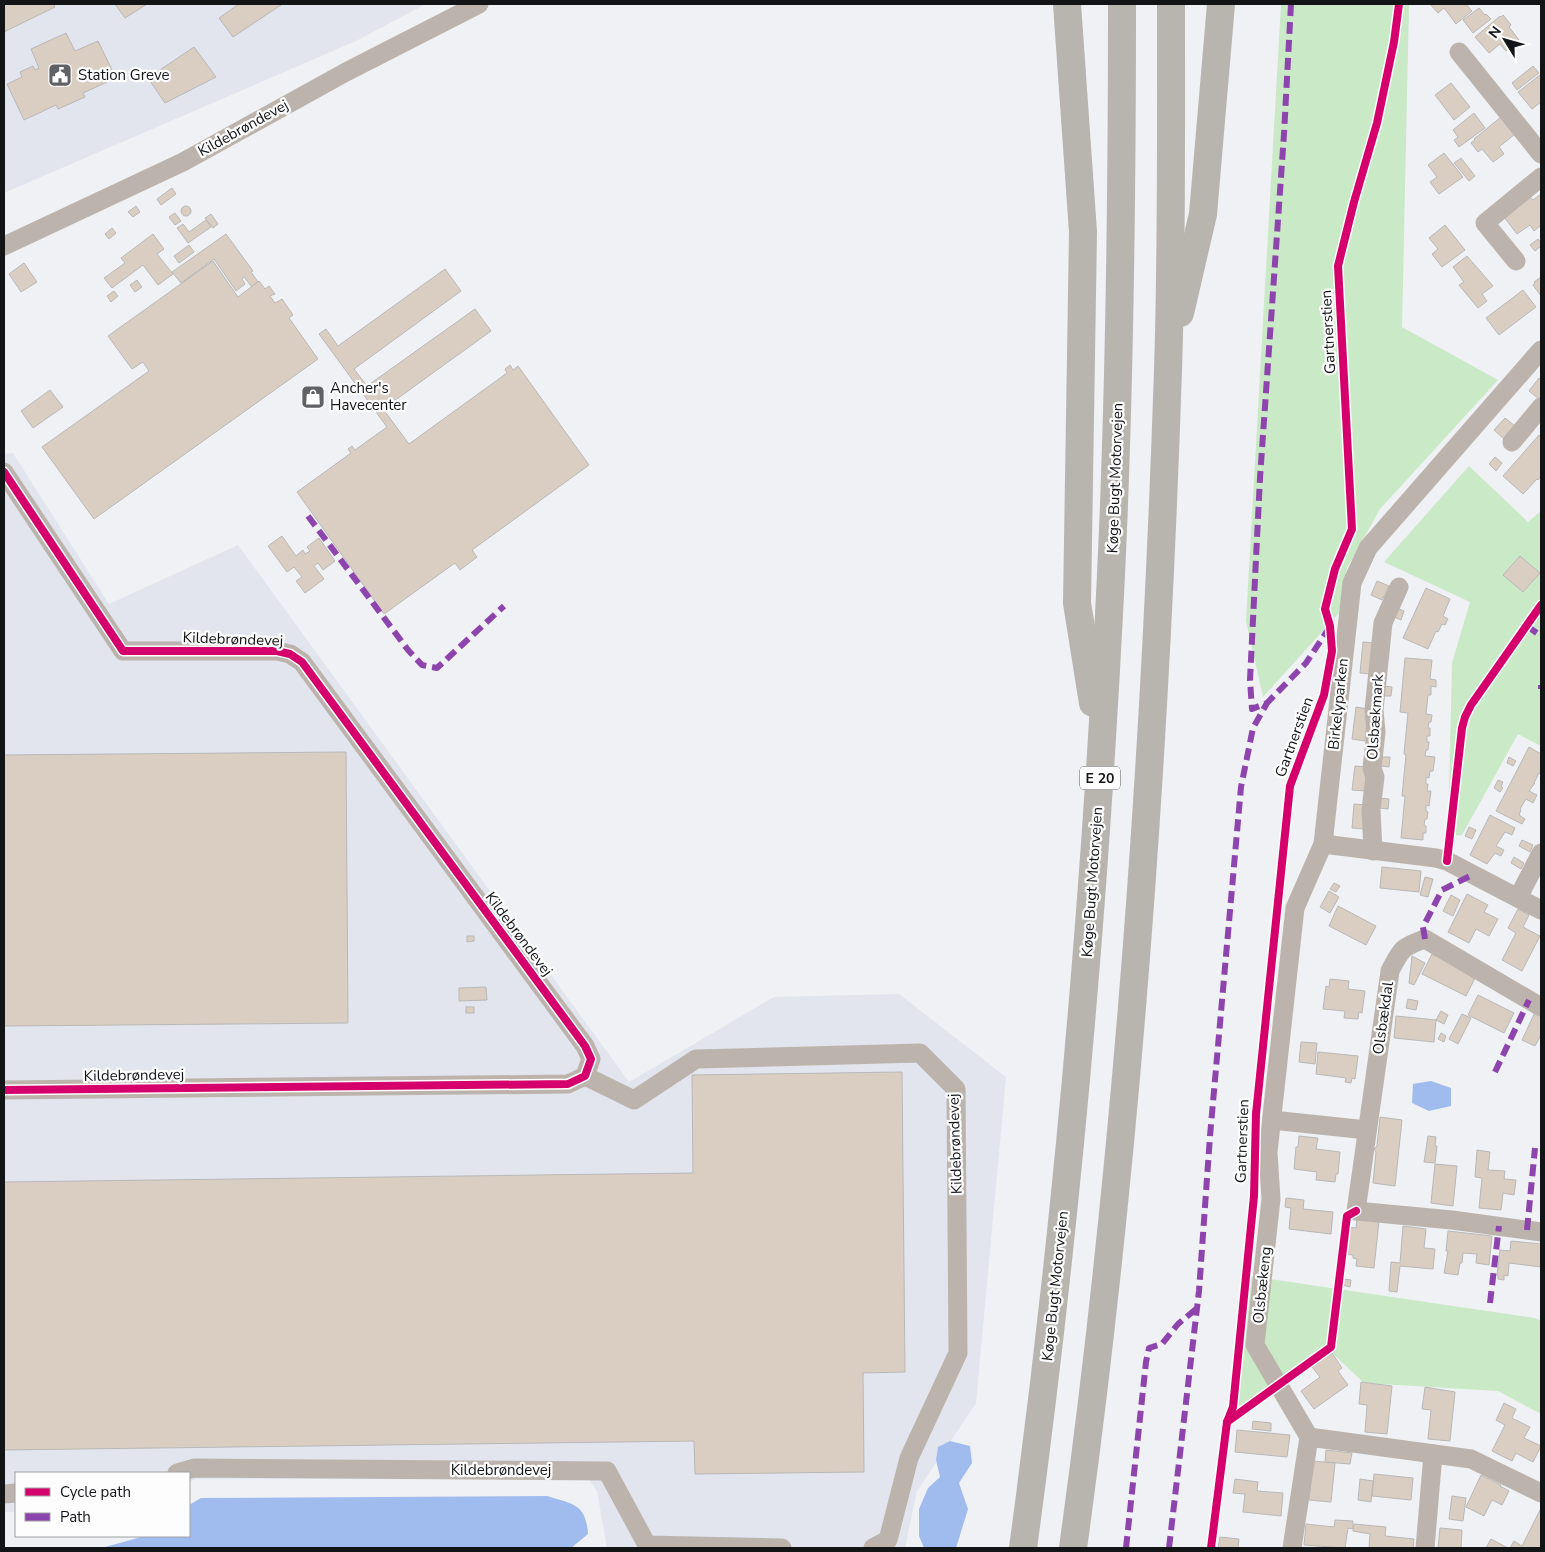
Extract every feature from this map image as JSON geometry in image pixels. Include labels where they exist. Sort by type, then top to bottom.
[{"type":"highway","points":[[1067,4],[1082,232],[1077,603],[1101,754]]},
{"type":"highway","name":"Køge Bugt Motorvejen","points":[[1023,1548],[1037,1446],[1067,1176],[1085,990],[1101,754],[1110,593],[1119,350],[1122,4]]},
{"type":"highway","points":[[1073,1548],[1116,1191],[1133,1000],[1150,763],[1160,589],[1168,366],[1171,4]]},
{"type":"highway","points":[[1168,366],[1203,214],[1221,4]]},
{"type":"street","name":"Kildebrøndevej","points":[[4,246],[183,162],[346,72],[479,4]]},
{"type":"street","points":[[1459,52],[1541,154]]},
{"type":"street","points":[[1516,261],[1485,222],[1541,177]]},
{"type":"street","name":"Birkelyparken","points":[[1272,1120],[1295,908],[1323,844],[1352,583],[1368,548],[1541,350]]},
{"type":"street","points":[[1512,442],[1541,407]]},
{"type":"street","name":"Kildebrøndevej","points":[[4,472],[122,651],[277,651],[290,654],[302,662],[585,1046],[591,1059],[585,1076],[568,1084],[4,1090]]},
{"type":"street","name":"Olsbækmark","points":[[1373,851],[1371,810],[1375,777],[1372,768],[1376,732],[1374,710],[1383,623],[1399,587]]},
{"type":"street","points":[[1323,844],[1447,861],[1541,910]]},
{"type":"street","points":[[1518,898],[1541,853]]},
{"type":"street","name":"Olsbækdal","points":[[1541,1007],[1425,939],[1408,945],[1401,950],[1390,971],[1356,1210],[1541,1232]]},
{"type":"street","name":"Kildebrøndevej","points":[[585,1076],[634,1100],[696,1059],[920,1053],[956,1089],[958,1353],[910,1458],[888,1540],[873,1548]]},
{"type":"street","points":[[1272,1120],[1367,1130]]},
{"type":"street","name":"Olsbækeng","points":[[1272,1120],[1268,1152],[1270,1199],[1255,1345],[1309,1438]]},
{"type":"street","points":[[1292,1548],[1309,1438],[1471,1459],[1541,1493]]},
{"type":"street","points":[[1425,1548],[1433,1454]]},
{"type":"street","name":"Kildebrøndevej","points":[[180,1472],[194,1468],[607,1471],[647,1545],[782,1548]]},
{"type":"shaded area","points":[[4,4],[426,4],[356,41],[4,193]]},
{"type":"shaded area","points":[[13,453],[109,604],[238,545],[629,1082],[774,997],[899,994],[1006,1077],[976,1403],[917,1491],[905,1548],[607,1548],[597,1491],[588,1478],[196,1479],[190,1482],[190,1472],[15,1472],[15,1512],[4,1512],[4,454]]},
{"type":"green space","points":[[1281,4],[1409,4],[1402,327],[1498,380],[1380,509],[1347,568],[1339,613],[1263,697],[1246,621]]},
{"type":"green space","points":[[1469,466],[1528,522],[1541,511],[1541,746],[1518,734],[1462,835],[1448,836],[1452,663],[1470,602],[1384,562]]},
{"type":"green space","points":[[1249,1276],[1535,1318],[1541,1321],[1541,1414],[1498,1391],[1364,1383],[1331,1352],[1229,1426]]},
{"type":"water","points":[[1431,1081],[1451,1088],[1451,1106],[1429,1111],[1412,1103],[1413,1084]]},
{"type":"water","points":[[950,1441],[970,1446],[972,1463],[959,1483],[968,1509],[956,1548],[924,1548],[919,1536],[919,1509],[928,1488],[940,1477],[936,1460],[938,1447]]},
{"type":"water","points":[[547,1496],[570,1503],[581,1510],[587,1524],[588,1534],[571,1548],[79,1548],[105,1547],[141,1537],[190,1537],[190,1504],[201,1498]]},
{"type":"building","points":[[4,4],[54,4],[55,7],[4,32]]},
{"type":"building","points":[[115,4],[147,4],[125,18]]},
{"type":"building","points":[[239,4],[281,5],[233,37],[219,18]]},
{"type":"building","points":[[1430,4],[1466,4],[1472,11],[1456,24],[1444,8],[1438,13]]},
{"type":"building","points":[[1479,8],[1491,19],[1473,33],[1463,20]]},
{"type":"building","points":[[1503,15],[1519,40],[1506,51],[1500,44],[1489,53],[1475,37]]},
{"type":"building","points":[[66,33],[75,51],[98,41],[116,78],[83,93],[85,97],[58,109],[56,105],[24,120],[7,84],[22,77],[20,72],[33,66],[35,70],[39,68],[31,49]]},
{"type":"building","points":[[194,47],[216,77],[165,103],[148,78]]},
{"type":"building","points":[[1533,66],[1539,73],[1517,90],[1512,83]]},
{"type":"building","points":[[1541,74],[1541,102],[1532,109],[1518,92]]},
{"type":"building","points":[[1451,83],[1470,107],[1454,120],[1435,95]]},
{"type":"building","points":[[1474,113],[1485,128],[1459,147],[1454,140],[1458,137],[1453,130]]},
{"type":"building","points":[[1501,117],[1515,134],[1499,147],[1504,154],[1493,162],[1482,149],[1478,152],[1471,143]]},
{"type":"building","points":[[1444,153],[1463,177],[1439,194],[1430,182],[1437,177],[1428,165]]},
{"type":"building","points":[[1461,158],[1475,176],[1469,181],[1454,163]]},
{"type":"building","points":[[172,188],[176,194],[161,205],[157,199]]},
{"type":"building","points":[[1541,194],[1541,225],[1534,231],[1530,225],[1517,234],[1504,217],[1530,197],[1533,200]]},
{"type":"building","points":[[136,206],[140,212],[133,217],[128,212]]},
{"type":"building","points":[[184,206],[188,206],[191,211],[190,215],[184,216],[181,213],[181,209]]},
{"type":"building","points":[[175,213],[181,221],[175,225],[169,217]]},
{"type":"building","points":[[211,214],[218,224],[213,228],[205,218]]},
{"type":"building","points":[[206,220],[211,227],[188,243],[177,228],[183,224],[189,232]]},
{"type":"building","points":[[1445,225],[1465,250],[1442,267],[1432,254],[1438,249],[1429,238]]},
{"type":"building","points":[[112,228],[116,233],[109,239],[105,234]]},
{"type":"building","points":[[153,234],[164,249],[157,254],[173,274],[158,285],[143,265],[112,288],[104,278],[125,263],[121,258]]},
{"type":"building","points":[[226,234],[253,271],[251,272],[258,282],[252,287],[244,277],[242,279],[245,284],[236,291],[214,259],[181,283],[172,272]]},
{"type":"building","points":[[1538,239],[1541,246],[1535,251],[1530,245]]},
{"type":"building","points":[[189,245],[194,252],[179,263],[174,256]]},
{"type":"building","points":[[1467,256],[1493,286],[1482,294],[1487,301],[1478,308],[1459,285],[1464,282],[1453,267]]},
{"type":"building","points":[[213,261],[238,297],[259,281],[265,289],[269,286],[275,294],[270,296],[275,303],[282,299],[293,315],[289,318],[318,359],[94,519],[42,447],[149,371],[143,362],[132,369],[108,336]]},
{"type":"building","points":[[24,263],[37,282],[21,292],[9,274]]},
{"type":"building","points":[[445,269],[461,291],[354,369],[367,386],[475,309],[491,331],[383,409],[409,444],[507,373],[505,369],[510,365],[513,370],[518,366],[589,465],[472,550],[477,557],[460,570],[455,563],[384,614],[297,492],[351,453],[348,449],[352,446],[355,450],[387,427],[319,334],[326,329],[338,346]]},
{"type":"building","points":[[1541,277],[1541,296],[1533,285]]},
{"type":"building","points":[[137,280],[142,287],[135,292],[130,285]]},
{"type":"building","points":[[1523,290],[1536,307],[1499,335],[1486,318]]},
{"type":"building","points":[[114,291],[118,296],[111,302],[107,296]]},
{"type":"building","points":[[1539,378],[1541,380],[1541,396],[1539,399],[1529,391]]},
{"type":"building","points":[[50,390],[63,407],[33,428],[21,411]]},
{"type":"building","points":[[1505,418],[1515,426],[1504,439],[1494,430]]},
{"type":"building","points":[[1539,435],[1541,437],[1541,476],[1523,494],[1503,476]]},
{"type":"building","points":[[1495,457],[1502,463],[1496,471],[1489,464]]},
{"type":"building","points":[[282,536],[296,556],[303,550],[305,554],[310,551],[307,547],[319,538],[335,561],[323,570],[318,563],[314,566],[324,579],[305,593],[296,581],[302,577],[294,567],[287,572],[268,546]]},
{"type":"building","points":[[1520,556],[1540,573],[1523,592],[1503,575]]},
{"type":"building","points":[[1377,581],[1389,586],[1382,600],[1371,595]]},
{"type":"building","points":[[1426,588],[1450,599],[1443,616],[1448,619],[1445,625],[1442,624],[1438,632],[1436,631],[1428,649],[1403,638]]},
{"type":"building","points":[[1396,608],[1404,611],[1401,620],[1392,616]]},
{"type":"building","points":[[1363,642],[1375,643],[1372,674],[1360,673]]},
{"type":"building","points":[[1405,658],[1432,660],[1430,679],[1436,680],[1436,687],[1431,686],[1431,695],[1428,695],[1426,714],[1432,715],[1428,728],[1430,728],[1430,736],[1427,736],[1427,742],[1429,742],[1428,750],[1426,750],[1425,756],[1435,757],[1433,771],[1430,771],[1429,778],[1426,777],[1427,791],[1431,791],[1429,806],[1426,805],[1426,811],[1428,812],[1424,825],[1426,826],[1426,833],[1423,833],[1423,840],[1401,838],[1405,796],[1402,796],[1406,755],[1404,754],[1408,713],[1400,712]]},
{"type":"building","points":[[1383,686],[1392,687],[1391,696],[1382,696]]},
{"type":"building","points":[[1356,707],[1368,709],[1365,741],[1352,739]]},
{"type":"building","points":[[1529,747],[1541,754],[1541,771],[1529,791],[1537,795],[1533,803],[1526,799],[1520,809],[1519,815],[1525,819],[1522,824],[1496,811]]},
{"type":"building","points":[[346,752],[348,1023],[4,1026],[4,755]]},
{"type":"building","points":[[1380,757],[1390,757],[1389,767],[1380,766]]},
{"type":"building","points":[[1509,757],[1516,761],[1513,766],[1507,763]]},
{"type":"building","points":[[1355,766],[1367,767],[1365,791],[1352,790]]},
{"type":"building","points":[[1498,780],[1503,782],[1501,787],[1503,788],[1500,792],[1494,788]]},
{"type":"building","points":[[1379,798],[1389,799],[1388,809],[1379,808]]},
{"type":"building","points":[[1354,804],[1367,805],[1364,829],[1352,828]]},
{"type":"building","points":[[1490,815],[1515,828],[1512,835],[1505,832],[1496,846],[1504,850],[1501,856],[1495,853],[1487,864],[1470,855]]},
{"type":"building","points":[[1469,827],[1476,830],[1472,839],[1465,836]]},
{"type":"building","points":[[1522,840],[1533,845],[1530,852],[1519,846]]},
{"type":"building","points":[[1514,857],[1524,863],[1521,869],[1511,863]]},
{"type":"building","points":[[1382,867],[1421,871],[1419,892],[1380,888]]},
{"type":"building","points":[[1425,877],[1433,879],[1428,897],[1420,895]]},
{"type":"building","points":[[1334,883],[1340,886],[1336,892],[1330,889]]},
{"type":"building","points":[[1329,891],[1339,897],[1330,913],[1320,907]]},
{"type":"building","points":[[1467,894],[1488,905],[1484,912],[1498,919],[1489,936],[1476,929],[1469,943],[1448,932]]},
{"type":"building","points":[[1451,895],[1460,900],[1453,916],[1443,911]]},
{"type":"building","points":[[1338,906],[1376,926],[1366,945],[1329,926]]},
{"type":"building","points":[[1518,909],[1529,915],[1523,927],[1540,936],[1522,971],[1502,960],[1516,933],[1508,928]]},
{"type":"building","points":[[467,936],[474,936],[474,941],[467,942]]},
{"type":"building","points":[[1432,954],[1476,976],[1466,996],[1422,974]]},
{"type":"building","points":[[1412,956],[1425,963],[1414,985],[1409,983]]},
{"type":"building","points":[[1330,979],[1349,981],[1348,989],[1365,991],[1362,1013],[1359,1012],[1358,1019],[1344,1018],[1345,1011],[1323,1009],[1326,986],[1329,987]]},
{"type":"building","points":[[486,987],[487,1000],[459,1001],[459,988]]},
{"type":"building","points":[[1478,995],[1514,1013],[1504,1033],[1468,1015]]},
{"type":"building","points":[[1408,999],[1418,1001],[1416,1010],[1406,1008]]},
{"type":"building","points":[[466,1007],[474,1007],[474,1013],[466,1013]]},
{"type":"building","points":[[1537,1008],[1541,1010],[1541,1035],[1535,1046],[1522,1040]]},
{"type":"building","points":[[1441,1011],[1448,1015],[1444,1024],[1436,1020]]},
{"type":"building","points":[[1462,1014],[1471,1018],[1458,1044],[1449,1039]]},
{"type":"building","points":[[1396,1016],[1436,1020],[1434,1042],[1394,1038]]},
{"type":"building","points":[[1441,1033],[1446,1036],[1444,1042],[1438,1039]]},
{"type":"building","points":[[1301,1042],[1317,1043],[1315,1064],[1299,1062]]},
{"type":"building","points":[[1318,1052],[1358,1056],[1355,1079],[1352,1078],[1351,1083],[1345,1082],[1346,1078],[1316,1074]]},
{"type":"building","points":[[902,1072],[905,1372],[863,1373],[864,1472],[695,1474],[694,1441],[4,1450],[4,1182],[693,1173],[692,1075]]},
{"type":"building","points":[[1380,1117],[1402,1120],[1395,1186],[1373,1183],[1376,1152],[1374,1149],[1377,1146]]},
{"type":"building","points":[[1299,1136],[1318,1138],[1316,1149],[1340,1152],[1338,1174],[1336,1174],[1335,1182],[1316,1180],[1317,1172],[1294,1169]]},
{"type":"building","points":[[1428,1136],[1436,1137],[1435,1163],[1424,1162]]},
{"type":"building","points":[[1477,1150],[1490,1152],[1488,1170],[1505,1171],[1504,1179],[1516,1180],[1514,1195],[1503,1193],[1501,1210],[1479,1208],[1482,1178],[1475,1177]]},
{"type":"building","points":[[1435,1164],[1457,1166],[1453,1206],[1431,1203]]},
{"type":"building","points":[[1286,1198],[1304,1200],[1303,1209],[1333,1212],[1331,1234],[1289,1229],[1291,1208],[1285,1207]]},
{"type":"building","points":[[1357,1219],[1379,1221],[1374,1268],[1356,1266],[1357,1259],[1353,1258],[1353,1255],[1344,1254],[1347,1227],[1356,1228]]},
{"type":"building","points":[[1403,1226],[1426,1229],[1424,1248],[1435,1249],[1433,1269],[1400,1266],[1397,1292],[1389,1291],[1391,1262],[1400,1263]]},
{"type":"building","points":[[1448,1231],[1492,1236],[1489,1265],[1476,1263],[1477,1254],[1463,1253],[1458,1275],[1444,1273],[1448,1251],[1446,1251]]},
{"type":"building","points":[[1511,1241],[1541,1244],[1541,1267],[1509,1263],[1508,1276],[1504,1275],[1504,1280],[1498,1279],[1500,1250],[1510,1251]]},
{"type":"building","points":[[1343,1279],[1351,1280],[1350,1287],[1342,1285]]},
{"type":"building","points":[[1332,1353],[1342,1368],[1338,1371],[1348,1385],[1314,1409],[1301,1391],[1320,1377],[1312,1367]]},
{"type":"building","points":[[1361,1382],[1392,1386],[1387,1434],[1365,1432],[1367,1405],[1359,1404]]},
{"type":"building","points":[[1425,1387],[1455,1392],[1450,1441],[1428,1439],[1431,1410],[1422,1409]]},
{"type":"building","points":[[1504,1403],[1516,1409],[1512,1418],[1530,1427],[1524,1438],[1541,1446],[1533,1462],[1516,1453],[1512,1461],[1492,1451],[1505,1425],[1496,1420]]},
{"type":"building","points":[[1253,1421],[1271,1423],[1271,1431],[1252,1429]]},
{"type":"building","points":[[1237,1430],[1290,1435],[1287,1457],[1235,1452]]},
{"type":"building","points":[[1326,1450],[1352,1453],[1350,1464],[1325,1462]]},
{"type":"building","points":[[1313,1461],[1335,1463],[1331,1502],[1309,1500]]},
{"type":"building","points":[[1374,1474],[1413,1478],[1411,1500],[1372,1496]]},
{"type":"building","points":[[1481,1475],[1509,1491],[1502,1505],[1492,1500],[1484,1516],[1466,1507]]},
{"type":"building","points":[[1235,1479],[1258,1482],[1257,1491],[1283,1493],[1281,1516],[1243,1512],[1245,1494],[1233,1493]]},
{"type":"building","points":[[1360,1479],[1373,1481],[1371,1502],[1358,1500]]},
{"type":"building","points":[[1452,1496],[1466,1498],[1463,1521],[1449,1519]]},
{"type":"building","points":[[1541,1508],[1541,1548],[1510,1548],[1514,1541],[1522,1546]]},
{"type":"building","points":[[1335,1520],[1353,1521],[1353,1529],[1348,1528],[1345,1548],[1304,1545],[1306,1524],[1334,1527]]},
{"type":"building","points":[[1354,1524],[1386,1527],[1385,1536],[1414,1539],[1413,1548],[1369,1548],[1370,1534],[1353,1531]]},
{"type":"building","points":[[1440,1528],[1462,1530],[1461,1548],[1438,1548]]},
{"type":"building","points":[[1220,1537],[1239,1539],[1238,1548],[1218,1548]]},
{"type":"building","points":[[1491,1539],[1508,1548],[1486,1548]]},
{"type":"marked path","points":[[1291,4],[1260,478],[1250,680],[1252,709],[1267,703],[1306,663],[1329,628]]},
{"type":"marked path","points":[[308,516],[408,650],[422,665],[437,668],[504,606]]},
{"type":"marked path","points":[[1527,626],[1541,636]]},
{"type":"marked path","points":[[1169,1548],[1199,1291],[1210,1136],[1241,787],[1253,728],[1267,703]]},
{"type":"marked path","points":[[1425,939],[1423,927],[1442,890],[1472,875]]},
{"type":"marked path","points":[[1495,1072],[1529,1000]]},
{"type":"marked path","points":[[1527,1230],[1535,1148]]},
{"type":"marked path","points":[[1490,1303],[1499,1226]]},
{"type":"marked path","points":[[1126,1548],[1149,1348],[1162,1344],[1178,1324],[1196,1309]]},
{"type":"cycle path","name":"Gartnerstien","points":[[1211,1548],[1227,1422],[1233,1407],[1254,1196],[1256,1114],[1290,786],[1324,695],[1332,651],[1330,626],[1325,609],[1335,569],[1352,529],[1338,266],[1377,123],[1394,42],[1399,4]]},
{"type":"cycle path","points":[[4,472],[123,651],[277,651],[290,654],[302,662],[585,1046],[591,1059],[585,1076],[568,1084],[4,1090]]},
{"type":"cycle path","points":[[1447,861],[1462,728],[1465,717],[1471,705],[1541,605]]},
{"type":"cycle path","points":[[1227,1422],[1331,1347],[1347,1216],[1356,1211]]},
{"type":"place","name":"Station Greve","points":[[60,75]]},
{"type":"place","name":"Ancher's Havecenter","points":[[313,397]]}]
